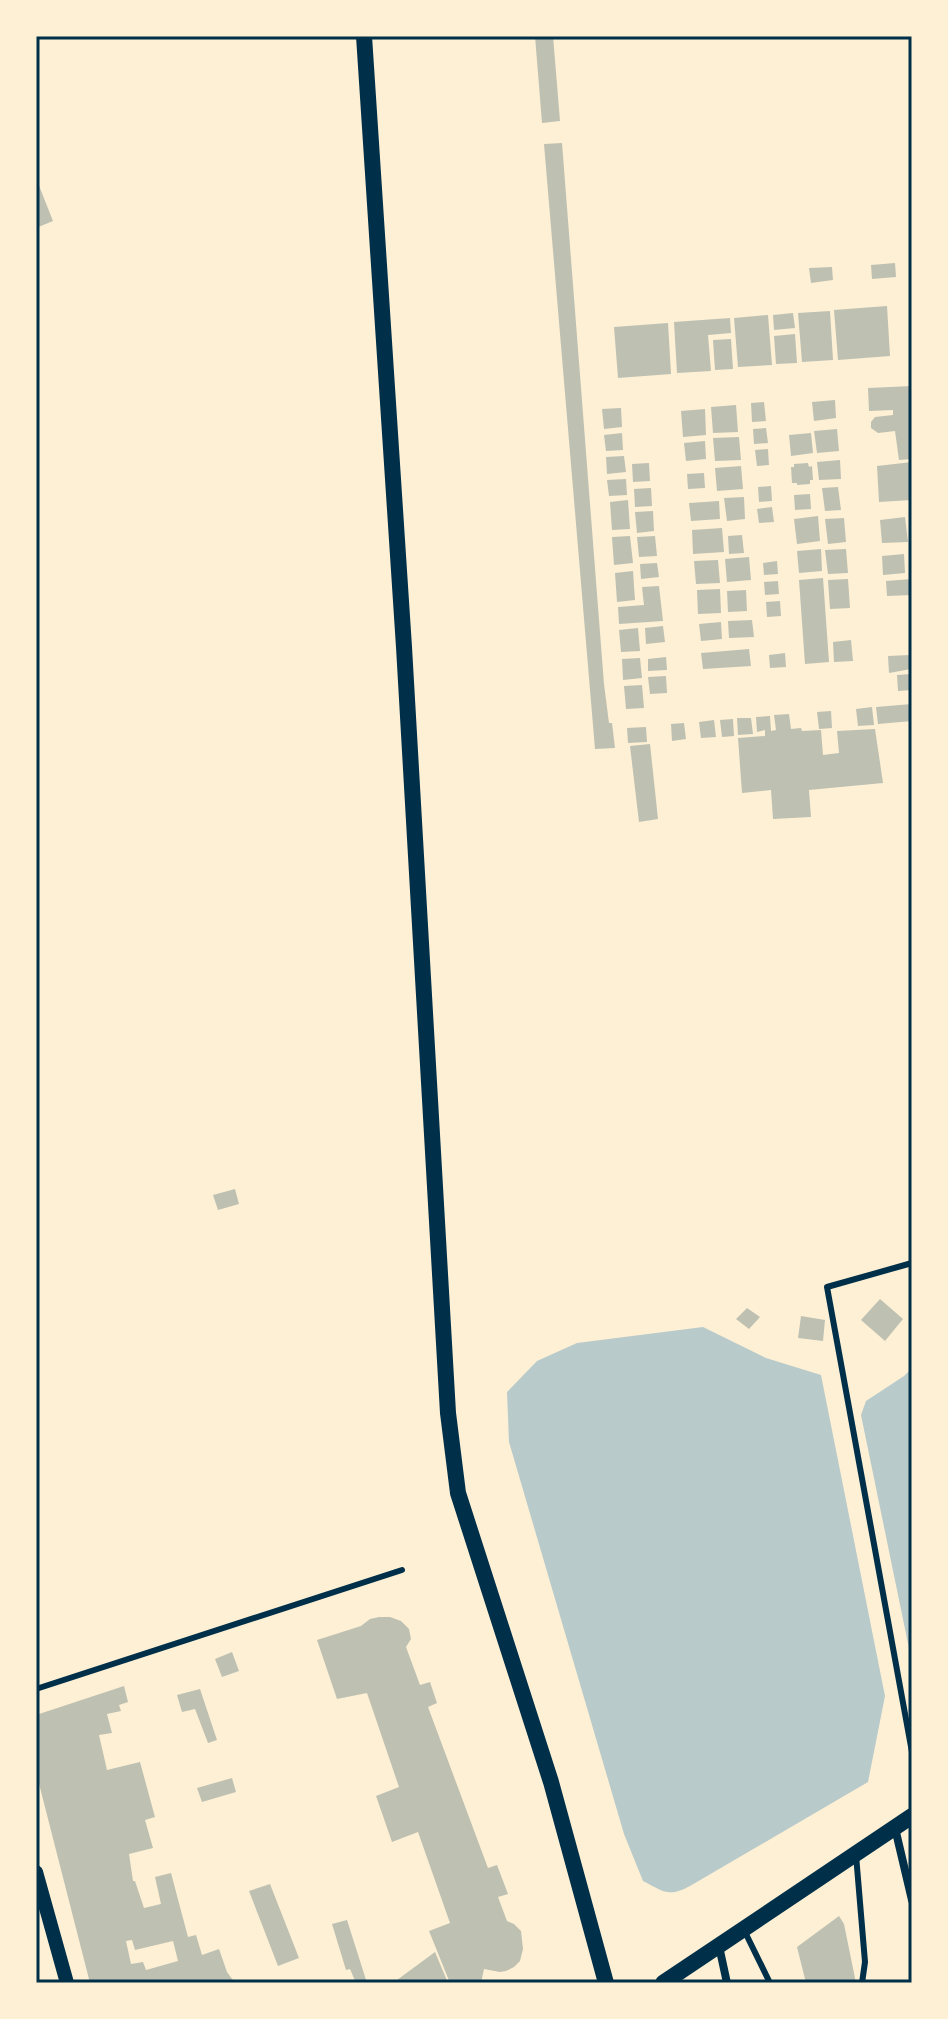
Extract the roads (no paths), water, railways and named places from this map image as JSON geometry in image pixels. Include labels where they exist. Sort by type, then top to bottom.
[{"type":"main road","points":[[364,36],[406,679],[448,1413],[458,1493],[551,1782],[606,1983]]},
{"type":"main road","points":[[663,1983],[912,1816]]},
{"type":"street","points":[[895,1828],[912,1900]]},
{"type":"street","points":[[36,1872],[67,1983]]},
{"type":"street","points":[[719,1946],[727,1983]]},
{"type":"lane","points":[[912,1263],[827,1287],[912,1752]]},
{"type":"lane","points":[[36,1689],[402,1570]]},
{"type":"lane","points":[[856,1854],[865,1962],[862,1983]]},
{"type":"lane","points":[[743,1929],[770,1983]]}]
